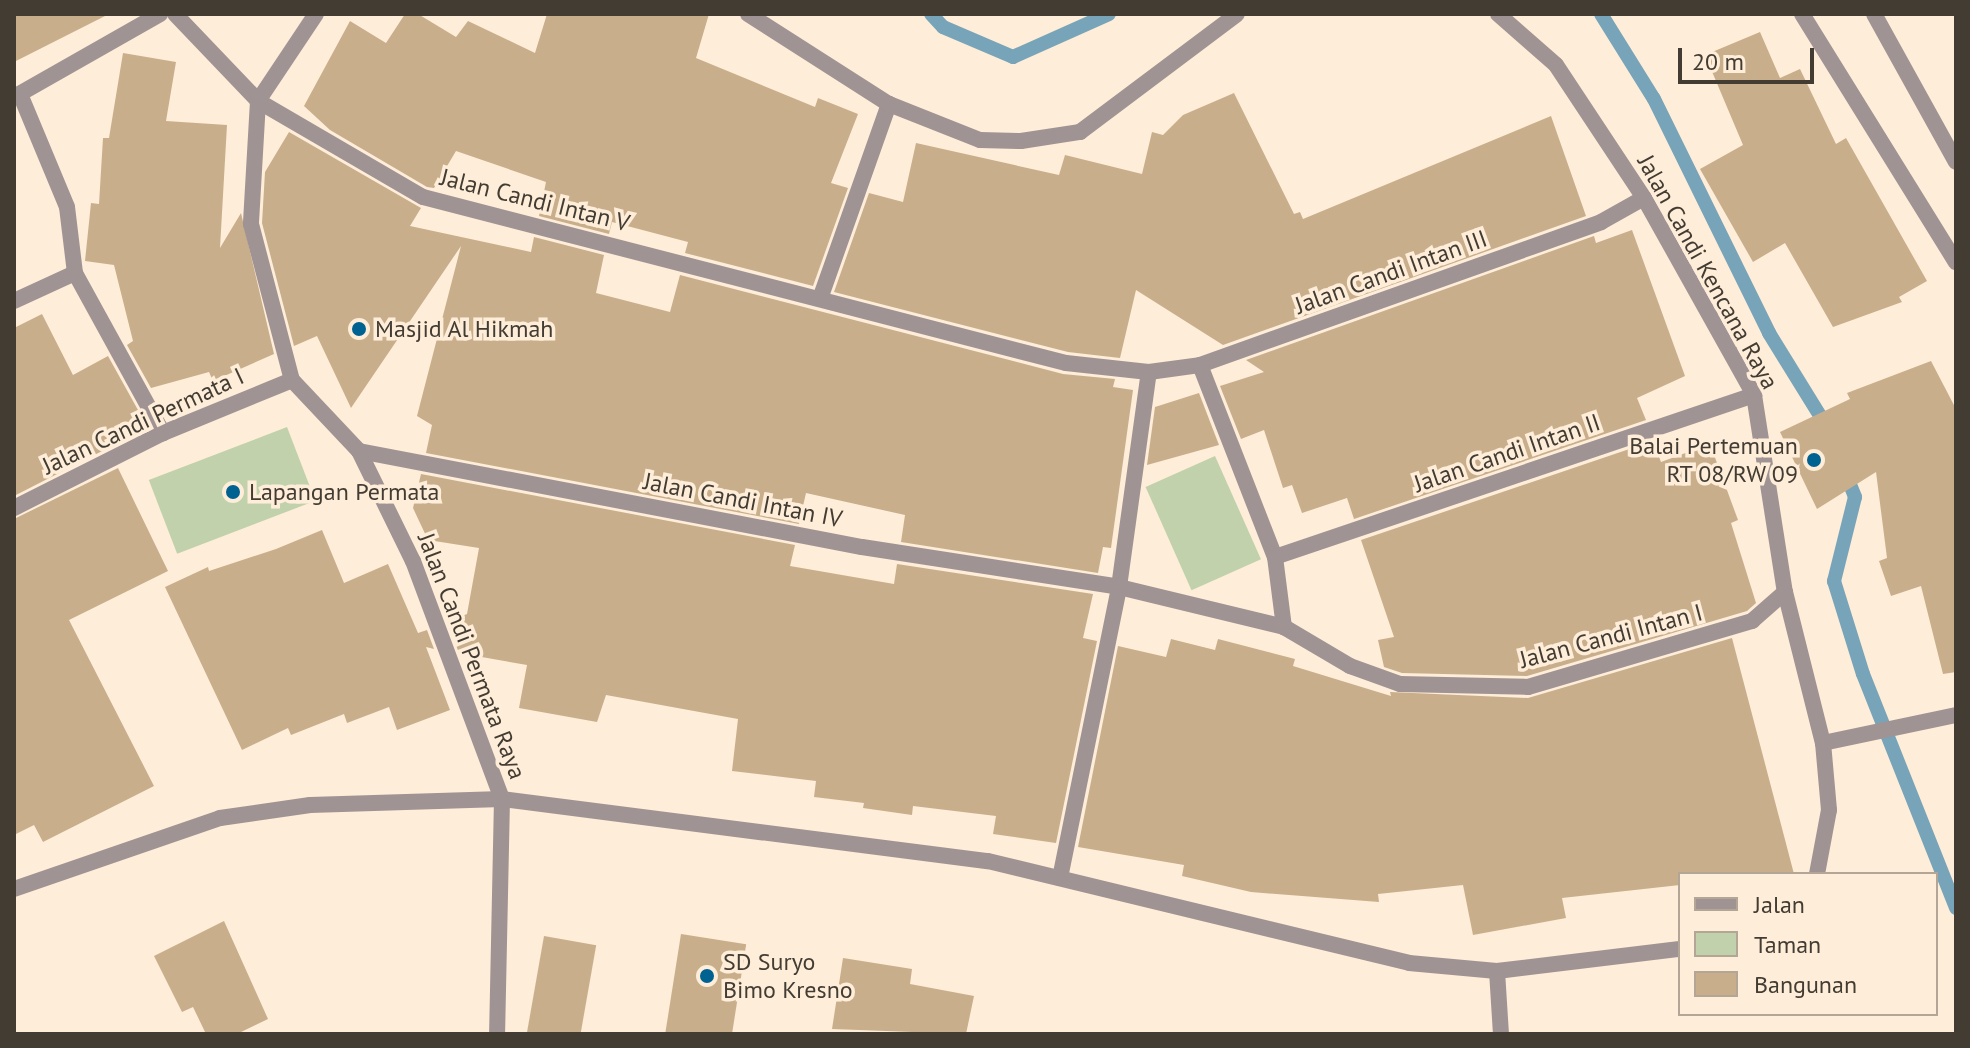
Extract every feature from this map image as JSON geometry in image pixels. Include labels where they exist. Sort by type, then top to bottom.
[{"type":"street","points":[[160,14],[17,96],[67,207],[75,273],[163,433]]},
{"type":"street","name":"Jalan Candi Intan V","points":[[175,14],[258,101],[423,197],[821,296],[909,325],[1066,363],[1149,372]]},
{"type":"street","points":[[258,101],[316,14]]},
{"type":"street","points":[[748,14],[889,104],[980,140],[1021,141],[1080,132],[1237,14]]},
{"type":"street","name":"Jalan Candi Kencana Raya","points":[[1498,14],[1556,65],[1644,198],[1754,395],[1785,592],[1823,743],[1829,810],[1817,872]]},
{"type":"street","points":[[1802,14],[1956,262]]},
{"type":"street","points":[[1874,14],[1949,138],[1956,162]]},
{"type":"street","name":"Jalan Candi Permata Raya","points":[[258,101],[251,224],[292,380],[359,451],[413,561],[502,799]]},
{"type":"street","points":[[821,296],[889,104]]},
{"type":"street","name":"Jalan Candi Intan III","points":[[1149,372],[1200,365],[1601,222],[1644,198]]},
{"type":"street","points":[[14,301],[75,273]]},
{"type":"street","points":[[1200,365],[1275,557],[1284,627]]},
{"type":"street","points":[[1060,878],[1119,587],[1149,372]]},
{"type":"street","name":"Jalan Candi Permata I","points":[[14,508],[163,433],[292,380]]},
{"type":"street","name":"Jalan Candi Intan II","points":[[1275,557],[1754,395]]},
{"type":"street","name":"Jalan Candi Intan IV","points":[[359,451],[862,547],[1119,587]]},
{"type":"street","name":"Jalan Candi Intan I","points":[[1119,587],[1284,627],[1350,666],[1400,684],[1528,687],[1752,621],[1785,592]]},
{"type":"street","points":[[1823,743],[1955,715]]},
{"type":"street","points":[[497,1034],[502,799]]},
{"type":"street","points":[[14,889],[220,818],[310,805],[502,799],[988,861],[1409,963],[1497,971],[1678,949]]},
{"type":"street","points":[[1497,971],[1501,1034]]},
{"type":"green space","name":"Lapangan Permata","points":[[287,427],[315,501],[177,554],[149,480]]},
{"type":"green space","points":[[1215,456],[1261,559],[1192,590],[1146,487]]},
{"type":"building","points":[[14,14],[109,14],[14,62]]},
{"type":"building","points":[[405,14],[418,14],[456,37],[468,21],[535,53],[547,14],[709,14],[696,58],[815,107],[818,98],[858,114],[831,183],[848,188],[813,286],[685,253],[688,242],[612,222],[609,234],[539,216],[546,182],[456,151],[434,188],[427,187],[330,130],[304,106],[350,21],[386,43]]},
{"type":"building","points":[[1760,32],[1780,78],[1800,69],[1836,144],[1846,138],[1927,281],[1899,297],[1902,302],[1833,327],[1785,243],[1753,262],[1700,169],[1743,145],[1705,55]]},
{"type":"building","points":[[123,53],[176,62],[166,121],[227,125],[220,248],[241,213],[274,354],[213,381],[209,372],[151,388],[127,345],[133,341],[114,265],[85,261],[91,203],[99,204],[103,138],[109,138]]},
{"type":"building","points":[[1234,93],[1294,214],[1300,212],[1303,219],[1551,116],[1586,216],[1223,345],[1136,290],[1120,358],[1068,352],[834,292],[869,193],[903,202],[916,143],[1059,175],[1065,155],[1142,174],[1152,132],[1163,135],[1183,115]]},
{"type":"building","points":[[289,132],[421,208],[410,226],[531,252],[534,237],[604,255],[596,293],[670,312],[680,275],[1063,374],[1115,379],[1113,387],[1133,390],[1111,548],[1103,547],[1098,573],[901,542],[905,515],[806,493],[799,524],[426,453],[432,425],[417,416],[461,246],[351,408],[317,336],[294,346],[262,223],[265,172]]},
{"type":"building","points":[[1632,230],[1685,376],[1637,398],[1646,420],[1354,519],[1347,498],[1302,513],[1292,485],[1283,488],[1264,430],[1241,439],[1220,386],[1264,372],[1246,360],[1594,236],[1596,243]]},
{"type":"building","points":[[42,314],[73,375],[108,356],[143,419],[104,440],[108,448],[14,496],[14,328]]},
{"type":"building","points":[[1931,361],[1956,409],[1956,672],[1943,674],[1921,586],[1891,596],[1879,561],[1887,558],[1876,472],[1817,509],[1780,432],[1850,399],[1847,393]]},
{"type":"building","points":[[1199,393],[1219,445],[1147,465],[1155,407]]},
{"type":"building","points":[[1653,441],[1661,462],[1710,444],[1738,520],[1731,523],[1756,603],[1747,611],[1527,676],[1402,673],[1384,667],[1378,640],[1394,637],[1361,540]]},
{"type":"building","points":[[118,468],[168,571],[69,620],[154,786],[43,842],[34,825],[14,835],[14,519]]},
{"type":"building","points":[[421,474],[795,545],[790,566],[894,584],[897,564],[1093,594],[1083,638],[1097,641],[1056,843],[993,834],[996,816],[913,806],[912,815],[863,808],[864,803],[814,797],[816,781],[732,771],[738,719],[606,695],[597,722],[519,708],[527,665],[459,653],[447,622],[467,614],[479,548],[428,540],[413,508]]},
{"type":"building","points":[[322,530],[344,583],[388,564],[418,633],[427,630],[434,649],[426,647],[450,710],[397,730],[389,707],[347,723],[344,714],[291,735],[288,728],[242,750],[165,587],[208,567],[209,571]]},
{"type":"building","points":[[1732,638],[1793,872],[1678,872],[1678,885],[1562,898],[1566,918],[1473,935],[1463,885],[1378,894],[1379,902],[1251,892],[1182,876],[1184,865],[1078,847],[1118,646],[1166,657],[1171,639],[1215,650],[1218,639],[1295,659],[1293,666],[1391,696],[1390,692],[1528,698]]},
{"type":"building","points":[[224,921],[268,1019],[237,1034],[206,1034],[193,1007],[182,1012],[154,956]]},
{"type":"building","points":[[681,934],[746,944],[732,1034],[665,1034]]},
{"type":"building","points":[[544,936],[596,945],[581,1034],[527,1033]]},
{"type":"building","points":[[843,958],[912,969],[910,984],[974,996],[966,1034],[832,1029]]},
{"type":"waterway","points":[[931,14],[943,27],[1013,57],[1109,14]]},
{"type":"waterway","points":[[1601,14],[1654,99],[1769,333],[1827,427]]},
{"type":"waterway","points":[[1845,472],[1855,497],[1834,581],[1863,674],[1956,908]]},
{"type":"place","name":"Masjid Al Hikmah","points":[[359,329]]},
{"type":"place","name":"Balai Pertemuan RT 08/RW 09","points":[[1814,460]]},
{"type":"place","name":"Lapangan Permata","points":[[233,492]]},
{"type":"place","name":"SD Suryo Bimo Kresno","points":[[707,976]]}]
